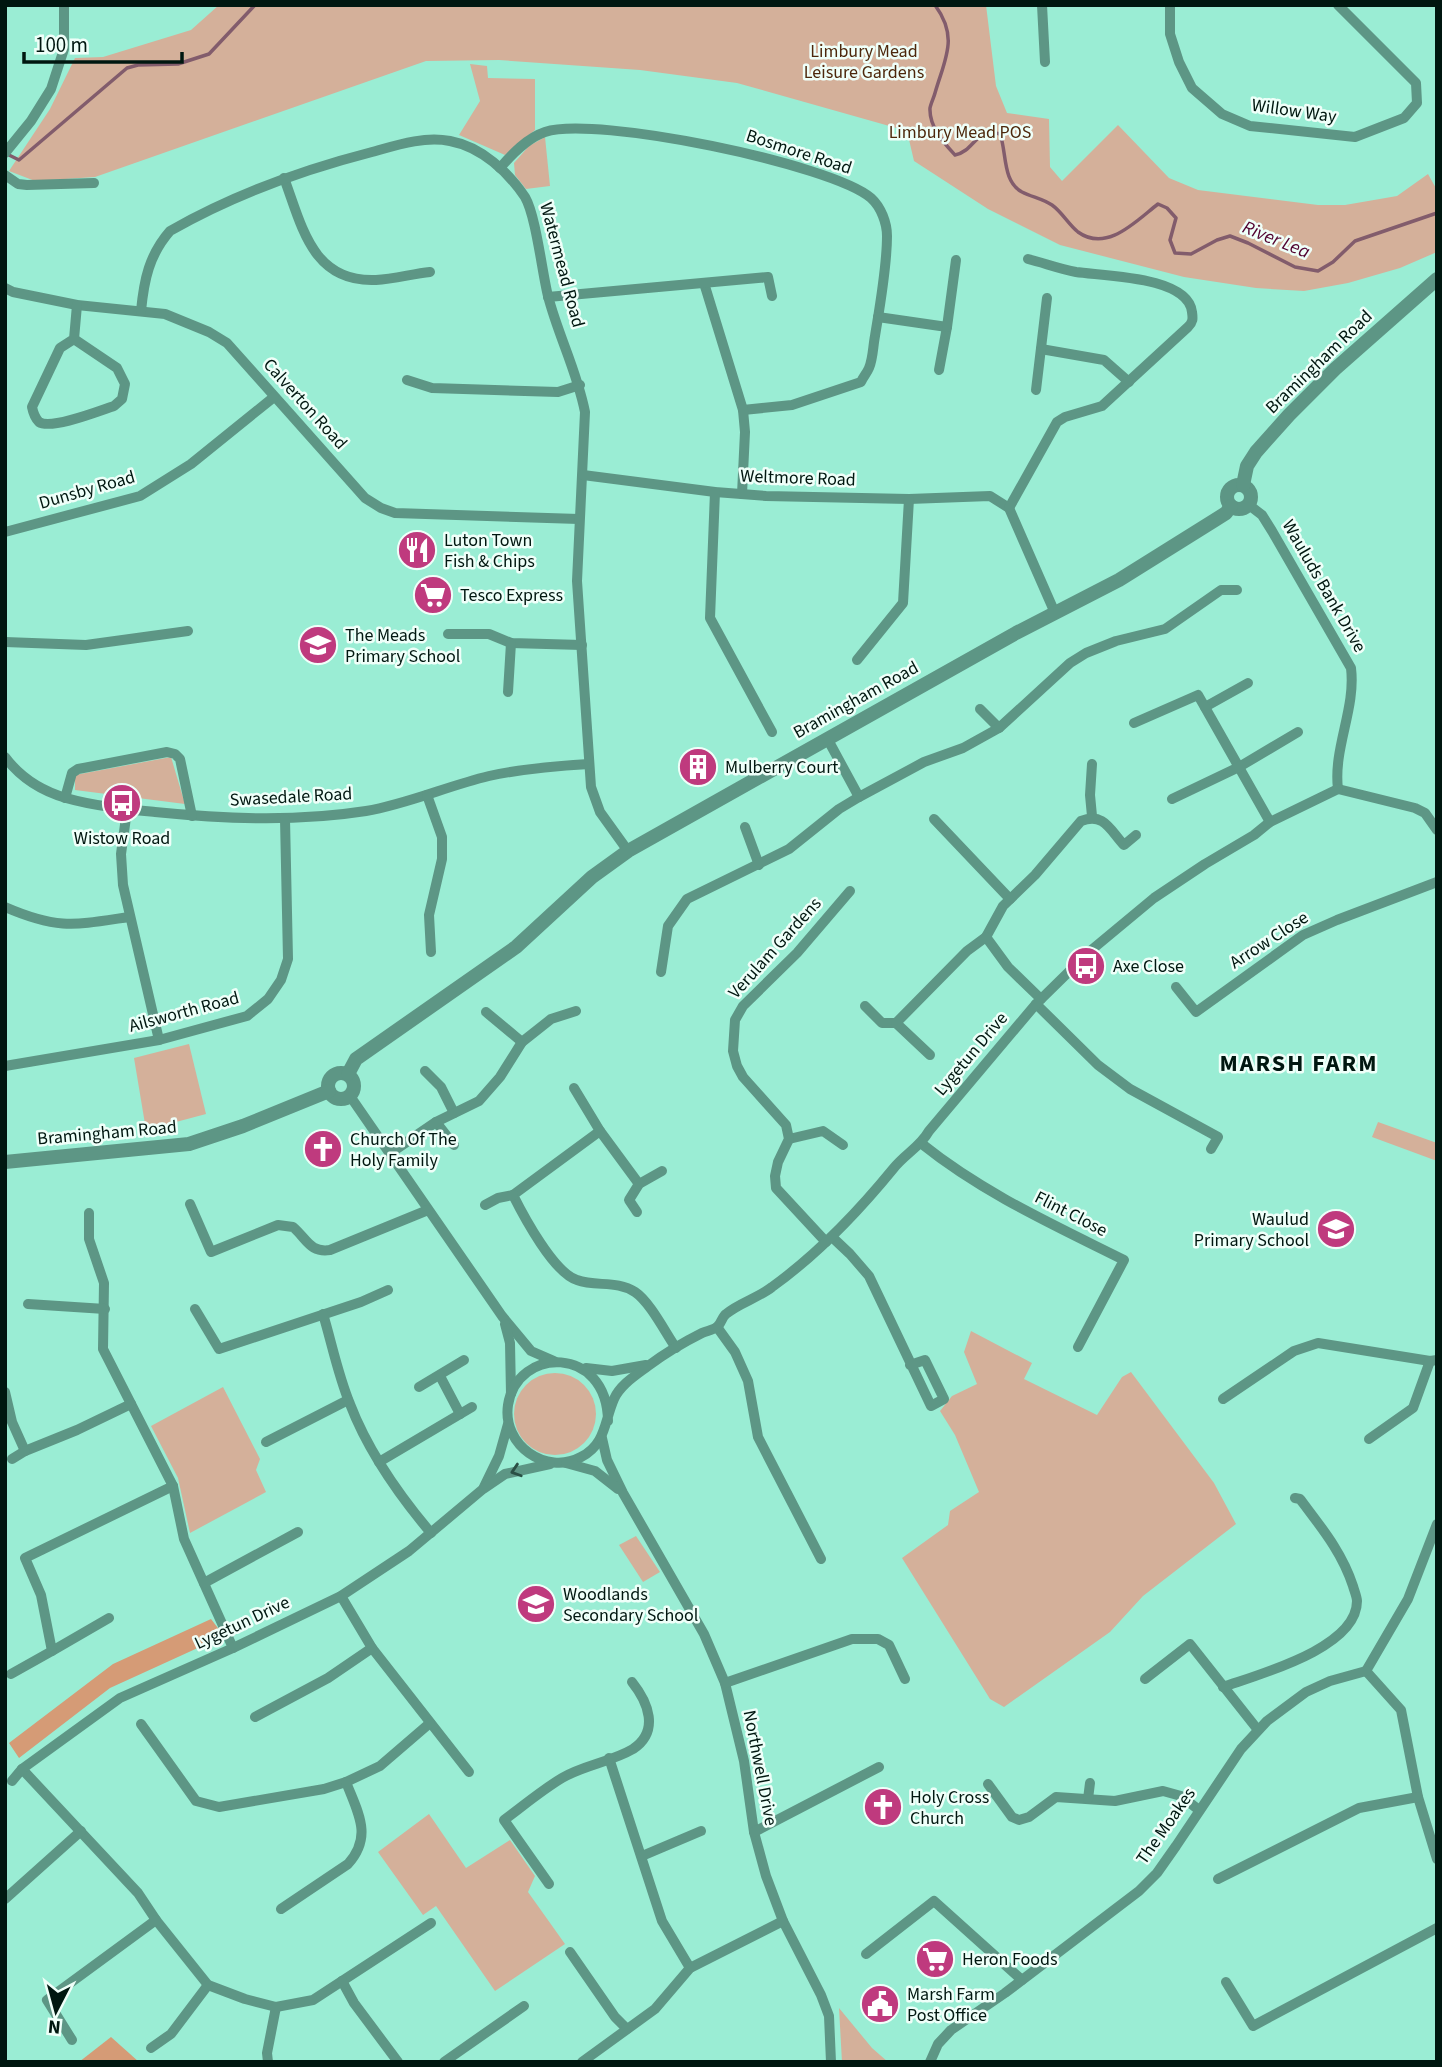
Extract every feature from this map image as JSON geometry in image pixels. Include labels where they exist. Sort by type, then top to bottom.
[{"type":"street","points":[[8,149],[31,121],[51,89],[64,48],[64,5]]},
{"type":"street","points":[[1042,5],[1045,62]]},
{"type":"street","name":"Willow Way","points":[[1171,5],[1170,34],[1178,62],[1192,88],[1222,114],[1250,126],[1355,137],[1404,118],[1417,103],[1416,83],[1338,5]]},
{"type":"street","name":"Bosmore Road","points":[[499,168],[526,143],[546,131],[565,128],[590,129],[665,137],[739,150],[839,180],[871,198],[884,216],[888,234],[869,367],[860,382],[792,405],[743,410]]},
{"type":"street","name":"Watermead Road","points":[[141,311],[148,265],[158,245],[170,231],[284,178],[382,149],[430,139],[469,146],[513,181],[527,201],[548,297],[580,385],[585,412],[577,581],[591,787],[600,812],[628,851]]},
{"type":"street","points":[[5,175],[18,184],[27,185],[94,183]]},
{"type":"street","points":[[284,178],[309,244],[320,261],[337,272],[357,279],[376,280],[430,272]]},
{"type":"street","points":[[1028,259],[1074,271],[1168,287],[1187,299],[1191,307],[1192,323],[1098,409],[1065,417],[1057,422],[1009,508],[1055,613]]},
{"type":"street","points":[[939,370],[956,260]]},
{"type":"street","points":[[548,297],[768,277],[772,296]]},
{"type":"street","name":"Bramingham Road","points":[[1243,485],[1247,466],[1256,452],[1289,415],[1335,369],[1437,279]]},
{"type":"street","points":[[704,283],[743,410],[745,432],[742,494]]},
{"type":"street","name":"Calverton Road","points":[[5,288],[77,305],[165,314],[185,321],[227,343],[365,498],[381,508],[395,513],[437,516],[579,519]]},
{"type":"street","points":[[1036,390],[1047,298]]},
{"type":"street","points":[[74,339],[77,305]]},
{"type":"street","points":[[878,317],[947,327]]},
{"type":"street","points":[[74,339],[117,368],[125,384],[122,399],[114,407],[51,425],[40,422],[32,407],[60,348],[74,339]]},
{"type":"street","points":[[1041,349],[1104,360],[1129,382]]},
{"type":"street","points":[[407,380],[432,388],[544,392],[558,392],[580,385]]},
{"type":"street","name":"Dunsby Road","points":[[5,531],[139,496],[191,464],[274,397]]},
{"type":"street","name":"Weltmore Road","points":[[583,475],[742,494],[909,499],[990,496],[1009,508]]},
{"type":"street","points":[[1235,485],[1243,485],[1251,494],[1249,505],[1242,509],[1231,506],[1227,498],[1228,490],[1235,485]]},
{"type":"street","points":[[715,492],[710,618],[772,732]]},
{"type":"street","points":[[857,660],[904,603],[909,499]]},
{"type":"street","name":"Wauluds Bank Drive","points":[[1249,505],[1262,515],[1351,667],[1353,690],[1336,773],[1338,789]]},
{"type":"street","name":"Bramingham Road","points":[[348,1074],[356,1059],[516,947],[592,877],[628,851],[827,738],[1118,580],[1226,513],[1231,506]]},
{"type":"street","points":[[661,972],[668,926],[687,899],[789,849],[839,809],[859,797],[924,762],[963,748],[999,729],[1070,663],[1086,653],[1116,641],[1166,629],[1221,590],[1237,590]]},
{"type":"street","points":[[5,642],[86,645],[188,631]]},
{"type":"street","points":[[448,634],[489,634],[511,643],[582,645]]},
{"type":"street","points":[[508,692],[511,643]]},
{"type":"street","points":[[1205,707],[1248,683]]},
{"type":"street","points":[[1134,723],[1198,695],[1270,822]]},
{"type":"street","points":[[980,709],[999,729]]},
{"type":"street","points":[[1172,799],[1239,767],[1297,732]]},
{"type":"street","points":[[827,738],[859,797]]},
{"type":"street","points":[[65,798],[72,773],[78,769],[167,752],[180,759],[192,816]]},
{"type":"street","name":"Swasedale Road","points":[[5,757],[14,769],[38,787],[65,798],[127,810],[192,816],[285,818],[367,811],[486,777],[589,764]]},
{"type":"street","points":[[1092,764],[1092,817]]},
{"type":"street","points":[[1338,789],[1415,808],[1424,813],[1437,830]]},
{"type":"street","name":"Lygetun Drive","points":[[602,1438],[614,1399],[623,1386],[650,1364],[717,1326],[726,1314],[771,1288],[829,1240],[906,1154],[922,1144],[929,1131],[1039,1002],[1088,953],[1154,898],[1205,864],[1254,835],[1270,822],[1338,789]]},
{"type":"street","points":[[428,795],[442,837],[442,859],[429,915],[431,952]]},
{"type":"street","points":[[127,810],[121,855],[129,916],[159,1040]]},
{"type":"street","points":[[896,1023],[967,951],[986,937],[1010,898],[1035,875],[1081,821],[1092,817],[1099,818],[1124,845],[1136,835]]},
{"type":"street","name":"Ailsworth Road","points":[[5,1066],[159,1040],[247,1016],[268,999],[281,980],[288,959],[285,818]]},
{"type":"street","points":[[934,819],[1010,898]]},
{"type":"street","points":[[746,827],[760,865]]},
{"type":"street","name":"Arrow Close","points":[[1176,987],[1196,1012],[1303,935],[1437,882]]},
{"type":"street","name":"Verulam Gardens","points":[[789,1139],[786,1125],[743,1077],[737,1066],[733,1051],[735,1020],[743,1006],[797,953],[850,891]]},
{"type":"street","points":[[5,907],[32,919],[60,925],[77,925],[129,916]]},
{"type":"street","points":[[986,937],[1008,967],[1098,1065],[1130,1089],[1218,1137],[1211,1149]]},
{"type":"street","points":[[865,1006],[882,1023],[896,1023],[930,1055]]},
{"type":"street","points":[[389,1154],[436,1122],[479,1101],[490,1090],[522,1042],[551,1018],[576,1011]]},
{"type":"street","points":[[486,1012],[522,1042]]},
{"type":"street","points":[[425,1071],[441,1087],[454,1112]]},
{"type":"street","points":[[340,1072],[348,1074],[355,1085],[350,1096],[338,1099],[329,1091],[328,1083],[332,1076],[340,1072]]},
{"type":"street","points":[[574,1088],[600,1131],[639,1184]]},
{"type":"street","name":"Bramingham Road","points":[[5,1163],[189,1144],[243,1126],[329,1091]]},
{"type":"street","points":[[350,1096],[502,1316],[510,1343],[511,1394]]},
{"type":"street","points":[[436,1122],[454,1145]]},
{"type":"street","points":[[485,1205],[498,1198],[513,1195],[600,1131]]},
{"type":"street","points":[[843,1145],[823,1131],[789,1139],[778,1162],[776,1188],[829,1240],[855,1259],[869,1276],[910,1365]]},
{"type":"street","name":"Flint Close","points":[[922,1144],[953,1169],[997,1197],[1124,1260],[1078,1347]]},
{"type":"street","points":[[637,1212],[629,1200],[639,1184],[662,1171]]},
{"type":"street","points":[[513,1195],[526,1220],[561,1270],[577,1280],[632,1290],[640,1296],[676,1348]]},
{"type":"street","points":[[190,1204],[211,1252],[278,1225],[293,1227],[308,1245],[315,1249],[330,1250],[428,1210]]},
{"type":"street","points":[[89,1213],[89,1239],[104,1283],[103,1349],[173,1486],[184,1539],[233,1648]]},
{"type":"street","points":[[195,1309],[219,1349],[361,1302],[388,1290]]},
{"type":"street","points":[[28,1304],[105,1308]]},
{"type":"street","points":[[323,1314],[357,1422],[394,1486],[431,1533]]},
{"type":"street","name":"Lygetun Drive","points":[[502,1316],[531,1352],[557,1362],[612,1371],[650,1364]]},
{"type":"street","points":[[717,1326],[735,1352],[748,1381],[758,1437],[821,1559]]},
{"type":"street","points":[[1223,1399],[1294,1351],[1318,1343],[1433,1361],[1413,1408],[1369,1439]]},
{"type":"street","points":[[419,1387],[464,1360]]},
{"type":"street","points":[[483,1489],[499,1456],[508,1423],[508,1404],[518,1381],[529,1371],[557,1362]]},
{"type":"street","name":"Lygetun Drive","points":[[576,1366],[591,1374],[602,1388],[608,1404],[608,1421]]},
{"type":"street","points":[[440,1376],[460,1414]]},
{"type":"street","points":[[5,1392],[12,1422],[25,1451]]},
{"type":"street","points":[[266,1442],[348,1400]]},
{"type":"street","points":[[12,1459],[131,1404]]},
{"type":"street","points":[[380,1462],[472,1408]]},
{"type":"street","points":[[508,1423],[514,1438],[524,1451],[538,1459],[554,1463]]},
{"type":"street","points":[[483,1489],[505,1474],[580,1458],[593,1450],[602,1438]]},
{"type":"street","name":"Northwell Drive","points":[[602,1438],[607,1460],[623,1493],[705,1633],[725,1683],[744,1761],[754,1832],[766,1876],[783,1921],[829,2016],[831,2062]]},
{"type":"street","name":"Northwell Drive","points":[[566,1463],[595,1471],[623,1493]]},
{"type":"street","points":[[52,1651],[41,1595],[25,1558],[173,1486]]},
{"type":"street","name":"Lygetun Drive","points":[[12,1781],[22,1769],[120,1698],[341,1596],[408,1551],[483,1489]]},
{"type":"street","points":[[1223,1687],[1282,1667],[1327,1644],[1349,1628],[1357,1601],[1347,1568],[1335,1546],[1300,1499],[1296,1498]]},
{"type":"street","points":[[1437,1524],[1408,1599],[1366,1671],[1401,1710],[1418,1797],[1437,1859]]},
{"type":"street","points":[[204,1583],[298,1532]]},
{"type":"street","points":[[341,1596],[372,1648],[469,1772]]},
{"type":"street","points":[[11,1674],[109,1618]]},
{"type":"street","points":[[725,1683],[852,1639],[878,1639],[888,1645],[905,1679]]},
{"type":"street","points":[[1145,1679],[1190,1644],[1258,1730]]},
{"type":"street","points":[[255,1717],[328,1678],[372,1648]]},
{"type":"street","name":"The Moakes","points":[[930,2062],[939,2044],[951,2030],[1129,1900],[1157,1873],[1233,1760],[1258,1730],[1289,1702],[1330,1681],[1366,1671]]},
{"type":"street","points":[[549,1884],[504,1820],[561,1779],[584,1767],[633,1749],[642,1740],[648,1728],[648,1708],[645,1698],[632,1682]]},
{"type":"street","points":[[141,1724],[196,1801],[219,1807],[346,1783],[380,1766],[430,1723]]},
{"type":"street","points":[[609,1758],[662,1921],[690,1968]]},
{"type":"street","points":[[754,1832],[879,1767]]},
{"type":"street","points":[[22,1769],[138,1893],[208,1985],[244,1999],[276,2007],[313,2000],[431,1923]]},
{"type":"street","points":[[281,1909],[348,1864],[357,1854],[362,1844],[362,1830],[346,1783]]},
{"type":"street","points":[[1088,1798],[1090,1783]]},
{"type":"street","points":[[988,1784],[1012,1817],[1019,1820],[1029,1817],[1052,1798],[1115,1801],[1163,1791],[1181,1796],[1199,1810]]},
{"type":"street","points":[[1218,1879],[1359,1808],[1418,1797]]},
{"type":"street","points":[[5,1899],[80,1831]]},
{"type":"street","points":[[642,1856],[701,1831]]},
{"type":"street","points":[[866,1954],[934,1901],[1022,1980]]},
{"type":"street","points":[[72,2040],[47,2000],[156,1920]]},
{"type":"street","points":[[582,2062],[655,2009],[690,1968],[783,1921]]},
{"type":"street","points":[[1226,1982],[1253,2026],[1437,1928]]},
{"type":"street","points":[[570,1952],[615,2017],[627,2029]]},
{"type":"street","points":[[342,1981],[354,2003],[398,2062]]},
{"type":"street","points":[[151,2048],[171,2034],[208,1985]]},
{"type":"street","points":[[444,2062],[524,2006]]},
{"type":"street","points":[[268,2062],[267,2053],[276,2007]]},
{"type":"green space","points":[[219,5],[986,5],[996,86],[1007,113],[1049,119],[1050,167],[1062,181],[1118,125],[1169,178],[1198,190],[1318,205],[1345,205],[1397,196],[1428,174],[1437,190],[1437,252],[1400,268],[1348,283],[1304,291],[1256,288],[1184,277],[1060,245],[988,209],[914,161],[907,131],[737,83],[640,70],[499,60],[426,61],[95,177],[35,181],[9,171],[50,109],[75,58],[103,57],[191,30]]},
{"type":"green space","points":[[470,64],[487,66],[488,78],[535,79],[535,130],[505,155],[459,135],[480,101]]},
{"type":"green space","points":[[545,137],[550,186],[526,189],[515,175],[514,163],[529,146]]},
{"type":"green space","points":[[171,757],[185,804],[75,790],[75,775]]},
{"type":"green space","points":[[189,1044],[206,1114],[146,1130],[134,1058]]},
{"type":"green space","points":[[1378,1122],[1437,1143],[1437,1161],[1372,1137]]},
{"type":"green space","points":[[971,1331],[1032,1363],[1024,1379],[1097,1415],[1122,1377],[1131,1372],[1214,1483],[1236,1524],[1143,1596],[1110,1632],[1004,1707],[990,1699],[902,1558],[948,1525],[950,1511],[979,1492],[955,1435],[940,1411],[952,1396],[977,1384],[964,1352]]},
{"type":"green space","points":[[555,1373],[571,1376],[584,1385],[593,1398],[596,1414],[593,1430],[584,1443],[571,1452],[555,1455],[539,1452],[526,1443],[517,1430],[514,1414],[517,1398],[526,1385],[539,1376]]},
{"type":"green space","points":[[223,1387],[260,1459],[256,1470],[266,1492],[190,1533],[178,1478],[151,1426]]},
{"type":"green space","points":[[636,1536],[660,1572],[643,1582],[619,1545]]},
{"type":"green space","points":[[429,1814],[466,1868],[510,1840],[535,1876],[528,1892],[565,1944],[495,1991],[436,1906],[423,1915],[378,1852]]},
{"type":"green space","points":[[839,2008],[872,2048],[888,2062],[842,2062]]},
{"type":"shaded area","points":[[211,1619],[224,1636],[110,1688],[19,1758],[9,1743],[113,1664]]},
{"type":"shaded area","points":[[111,2037],[139,2062],[79,2062]]},
{"type":"waterway","name":"River Lea","points":[[7,154],[19,160],[127,68],[138,65],[178,64],[209,54],[255,5]]},
{"type":"waterway","name":"River Lea","points":[[935,5],[947,28],[948,38],[946,58],[930,108],[932,122],[938,134],[955,155],[962,153],[986,133],[1000,134],[1008,174],[1016,187],[1052,205],[1078,232],[1089,238],[1100,239],[1121,232],[1158,204],[1167,208],[1176,218],[1170,240],[1175,253],[1191,254],[1230,236],[1295,267],[1318,271],[1333,262],[1355,241],[1437,213]]},
{"type":"place","name":"Luton Town Fish & Chips","points":[[417,550]]},
{"type":"place","name":"Tesco Express","points":[[433,595]]},
{"type":"place","name":"The Meads Primary School","points":[[318,645]]},
{"type":"place","name":"Mulberry Court","points":[[698,767]]},
{"type":"place","name":"Wistow Road","points":[[122,803]]},
{"type":"place","name":"Axe Close","points":[[1086,966]]},
{"type":"place","name":"Church Of The Holy Family","points":[[323,1149]]},
{"type":"place","name":"Waulud Primary School","points":[[1336,1229]]},
{"type":"place","name":"Woodlands Secondary School","points":[[536,1604]]},
{"type":"place","name":"Holy Cross Church","points":[[883,1807]]},
{"type":"place","name":"Heron Foods","points":[[935,1959]]},
{"type":"place","name":"Marsh Farm Post Office","points":[[880,2004]]},
{"type":"district","name":"MARSH FARM","points":[[1299,1063]]},
{"type":"park label","name":"Limbury Mead Leisure Gardens","points":[[864,61]]},
{"type":"park label","name":"Limbury Mead POS","points":[[960,132]]}]
